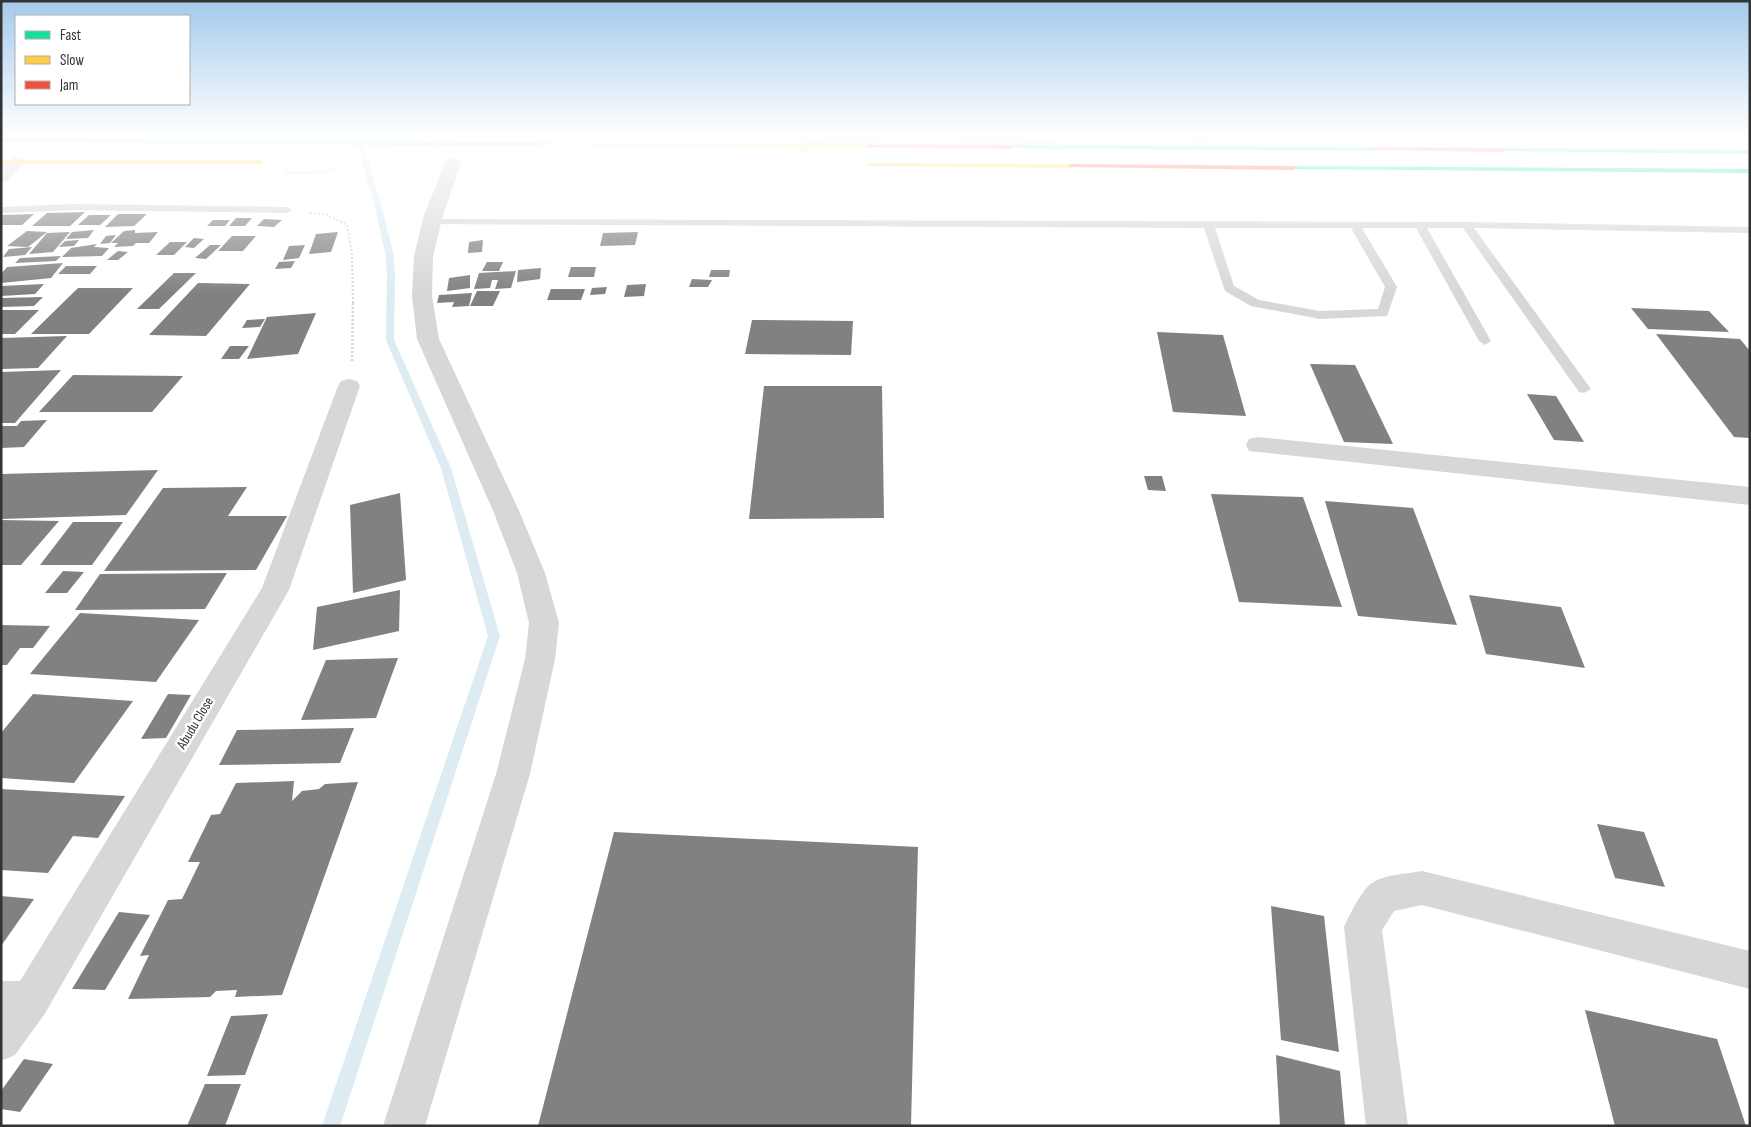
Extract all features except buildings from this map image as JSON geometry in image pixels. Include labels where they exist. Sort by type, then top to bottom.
[{"type":"street","points":[[404,1126],[513,774],[540,659],[544,623],[531,573],[514,530],[428,338],[424,310],[422,270],[438,189]]},
{"type":"street","name":"Abudu Close","points":[[1,1041],[15,1001],[275,590],[349,386]]},
{"type":"street","points":[[1258,445],[1750,496]]},
{"type":"street","points":[[1386,1126],[1363,927],[1383,896],[1422,888],[1750,970]]},
{"type":"lane","points":[[1,210],[73,207],[287,210]]},
{"type":"lane","points":[[432,222],[1466,225],[1750,230]]},
{"type":"lane","points":[[1208,224],[1229,288],[1255,303],[1320,315],[1383,313],[1391,287],[1356,225]]},
{"type":"lane","points":[[1420,225],[1485,341]]},
{"type":"lane","points":[[1466,225],[1584,389]]},
{"type":"path","points":[[287,210],[325,214],[347,225],[352,254],[353,348],[349,386]]},
{"type":"waterway","points":[[331,1126],[494,636],[446,468],[390,340],[391,274],[389,252],[373,189]]}]
